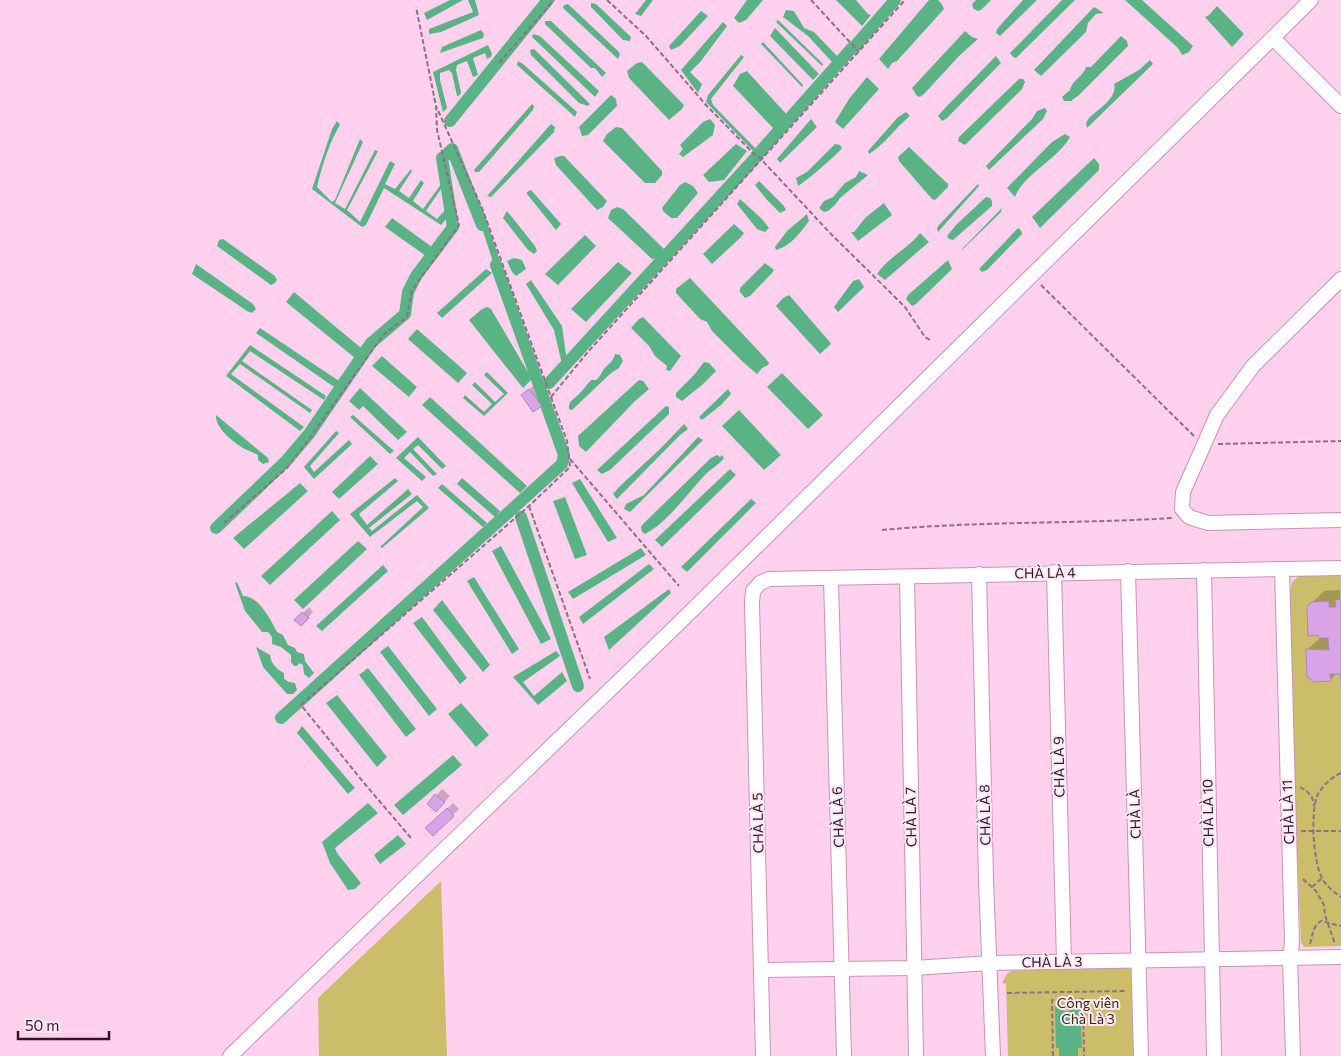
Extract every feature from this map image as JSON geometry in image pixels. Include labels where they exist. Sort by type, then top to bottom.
[{"type":"street","points":[[230,1056],[675,626],[1312,0]]},
{"type":"street","points":[[1273,38],[1341,106]]},
{"type":"street","points":[[1341,279],[1254,366],[1217,415],[1183,492],[1182,509],[1189,517],[1208,524],[1341,520]]},
{"type":"street","name":"CHÀ LÀ 4","points":[[752,591],[760,583],[769,579],[831,579],[1054,572],[1341,568]]},
{"type":"street","name":"CHÀ LÀ 11","points":[[1282,569],[1292,942],[1290,958],[1292,1056]]},
{"type":"street","name":"CHÀ LÀ 10","points":[[1204,570],[1214,1056]]},
{"type":"street","name":"CHÀ LÀ","points":[[1128,571],[1141,1056]]},
{"type":"street","name":"CHÀ LÀ 9","points":[[1054,572],[1064,962]]},
{"type":"street","name":"CHÀ LÀ 8","points":[[979,574],[993,1056]]},
{"type":"street","name":"CHÀ LÀ 7","points":[[907,577],[916,1056]]},
{"type":"street","name":"CHÀ LÀ 6","points":[[831,579],[844,1056]]},
{"type":"street","name":"CHÀ LÀ 5","points":[[752,591],[763,1056]]},
{"type":"street","name":"CHÀ LÀ 3","points":[[762,970],[914,968],[990,963],[1290,958],[1338,952]]},
{"type":"path","points":[[499,63],[554,0]]},
{"type":"path","points":[[607,0],[646,36],[706,105],[905,307],[924,337],[932,341]]},
{"type":"path","points":[[810,0],[859,52]]},
{"type":"path","points":[[551,397],[587,353],[905,0]]},
{"type":"path","points":[[224,523],[287,468],[383,335],[407,317],[412,290],[458,225],[437,130],[436,106],[416,8]]},
{"type":"path","points":[[411,838],[301,705],[529,506],[570,467],[567,441],[482,208],[436,106]]},
{"type":"path","points":[[1031,276],[1204,445],[1341,441]]},
{"type":"path","points":[[570,459],[679,586]]},
{"type":"path","points":[[529,506],[590,679]]},
{"type":"path","points":[[882,530],[961,523],[1060,523],[1189,517]]},
{"type":"path","points":[[1314,809],[1318,795],[1324,786],[1334,776],[1341,773]]},
{"type":"path","points":[[1296,785],[1310,793],[1313,798],[1317,866],[1322,878],[1341,897]]},
{"type":"path","points":[[1296,832],[1314,830],[1341,831]]},
{"type":"path","points":[[1299,876],[1312,887],[1324,905],[1338,952]]},
{"type":"path","points":[[1312,887],[1322,878]]},
{"type":"path","points":[[1309,947],[1316,925],[1321,921],[1341,926]]},
{"type":"path","points":[[1006,993],[1128,990]]},
{"type":"path","points":[[1054,1056],[1052,1000],[1083,999],[1084,1056]]},
{"type":"green space","points":[[1299,576],[1341,576],[1341,946],[1304,947],[1301,942],[1289,596],[1292,582]]},
{"type":"green space","points":[[441,881],[447,1056],[319,1056],[318,998]]},
{"type":"green space","name":"Công viên Chà Là 3","points":[[1134,963],[1133,1056],[1008,1056],[1006,984],[1002,983],[1011,971]]},
{"type":"shaded area","points":[[450,0],[463,0],[427,20],[424,13]]},
{"type":"shaded area","points":[[468,0],[475,0],[479,15],[441,32],[429,34],[429,29],[473,12]]},
{"type":"shaded area","points":[[646,0],[653,0],[641,16],[635,14]]},
{"type":"shaded area","points":[[747,0],[763,0],[746,20],[739,23],[734,18]]},
{"type":"shaded area","points":[[836,0],[856,0],[871,15],[862,26]]},
{"type":"shaded area","points":[[929,0],[938,0],[944,9],[888,69],[879,59]]},
{"type":"shaded area","points":[[976,0],[991,0],[981,10],[977,11],[973,8],[972,4]]},
{"type":"shaded area","points":[[1023,0],[1037,0],[1000,36],[996,33],[997,29]]},
{"type":"shaded area","points":[[1062,0],[1075,0],[1016,58],[1013,57],[1010,53]]},
{"type":"shaded area","points":[[1125,0],[1142,0],[1193,46],[1189,52],[1182,55],[1178,48]]},
{"type":"shaded area","points":[[591,3],[596,4],[631,37],[630,41],[623,40],[591,7]]},
{"type":"shaded area","points":[[568,4],[618,51],[620,54],[618,59],[563,8],[564,5]]},
{"type":"shaded area","points":[[1217,6],[1244,34],[1232,47],[1205,17]]},
{"type":"shaded area","points":[[1094,7],[1104,13],[1096,14],[1088,23],[1086,32],[1041,76],[1034,70]]},
{"type":"shaded area","points":[[786,10],[794,11],[804,28],[814,32],[837,56],[833,63],[808,36],[783,17]]},
{"type":"shaded area","points":[[701,11],[708,16],[680,46],[671,50],[669,46]]},
{"type":"shaded area","points":[[778,20],[823,64],[822,66],[776,22]]},
{"type":"shaded area","points":[[545,21],[551,21],[606,73],[602,77],[595,68],[591,68],[545,24]]},
{"type":"shaded area","points":[[723,22],[727,26],[701,61],[690,72],[702,84],[698,93],[681,70]]},
{"type":"shaded area","points":[[775,28],[819,74],[813,80],[770,36]]},
{"type":"shaded area","points":[[481,30],[484,34],[483,38],[440,53],[442,47]]},
{"type":"shaded area","points":[[965,31],[978,39],[959,56],[925,93],[920,97],[917,96],[912,88]]},
{"type":"shaded area","points":[[533,34],[540,36],[599,91],[595,97],[532,37]]},
{"type":"shaded area","points":[[1121,36],[1127,41],[1128,46],[1079,95],[1071,101],[1064,101],[1062,97],[1070,90],[1086,67],[1091,67]]},
{"type":"shaded area","points":[[763,42],[803,85],[802,87],[761,44]]},
{"type":"shaded area","points":[[488,45],[492,54],[491,57],[487,59],[485,53],[473,58],[478,75],[473,77],[467,61],[457,65],[460,95],[457,96],[452,73],[449,70],[440,73],[447,108],[443,112],[433,72]]},
{"type":"shaded area","points":[[534,49],[590,104],[588,106],[579,103],[531,55],[530,50]]},
{"type":"shaded area","points":[[741,55],[744,57],[711,99],[713,105],[755,148],[754,152],[706,102],[708,95]]},
{"type":"shaded area","points":[[996,56],[1001,63],[942,121],[938,116]]},
{"type":"shaded area","points":[[1150,60],[1153,64],[1087,128],[1086,123],[1089,118],[1110,99],[1113,94],[1114,84],[1139,70]]},
{"type":"shaded area","points":[[518,61],[577,112],[575,117],[517,65]]},
{"type":"shaded area","points":[[642,62],[684,105],[669,120],[629,78],[627,71],[637,63]]},
{"type":"shaded area","points":[[747,71],[788,116],[781,125],[773,128],[733,86],[740,74]]},
{"type":"shaded area","points":[[867,77],[879,89],[843,129],[835,122],[849,99]]},
{"type":"shaded area","points":[[1019,79],[1023,79],[1025,82],[1022,89],[965,145],[958,141],[959,137]]},
{"type":"shaded area","points":[[611,95],[616,99],[617,106],[588,135],[582,136],[579,127]]},
{"type":"shaded area","points":[[532,104],[534,106],[533,110],[479,172],[475,172],[474,170]]},
{"type":"shaded area","points":[[1045,108],[1047,111],[1043,119],[989,170],[986,166],[1032,119],[1037,111]]},
{"type":"shaded area","points":[[906,112],[910,116],[880,146],[869,154],[868,151],[898,117]]},
{"type":"shaded area","points":[[710,119],[715,125],[713,135],[683,157],[679,154],[683,149],[680,145],[703,122]]},
{"type":"shaded area","points":[[811,119],[817,127],[780,163],[777,159]]},
{"type":"shaded area","points":[[337,121],[340,125],[326,155],[317,187],[332,202],[335,200],[360,139],[363,142],[335,203],[345,209],[375,150],[378,151],[347,210],[360,222],[390,161],[395,164],[385,184],[395,189],[411,169],[412,171],[399,191],[409,198],[421,180],[424,183],[413,201],[423,209],[442,183],[443,186],[426,211],[437,219],[446,209],[448,217],[441,225],[384,188],[366,225],[362,227],[312,189],[332,129]]},
{"type":"shaded area","points":[[551,124],[555,127],[554,132],[491,197],[487,196]]},
{"type":"shaded area","points":[[616,127],[622,128],[662,171],[662,175],[655,183],[645,183],[603,141],[607,134]]},
{"type":"shaded area","points":[[1065,134],[1070,137],[1065,145],[1025,182],[1015,197],[1007,188],[1052,142]]},
{"type":"shaded area","points":[[736,144],[747,151],[724,180],[709,182],[703,175]]},
{"type":"shaded area","points":[[835,144],[840,145],[842,148],[798,186],[796,178],[807,172]]},
{"type":"shaded area","points":[[909,147],[948,184],[948,187],[935,200],[932,199],[899,161],[898,157]]},
{"type":"shaded area","points":[[564,156],[607,201],[603,207],[597,210],[556,165],[554,158]]},
{"type":"shaded area","points":[[1094,158],[1099,164],[1099,170],[1040,228],[1032,217]]},
{"type":"shaded area","points":[[859,171],[868,175],[840,198],[828,211],[824,212],[819,208],[824,201],[833,197],[845,183],[856,177]]},
{"type":"shaded area","points":[[759,181],[786,210],[780,213],[767,200],[755,185]]},
{"type":"shaded area","points":[[685,182],[693,186],[698,193],[677,218],[671,218],[662,208],[680,185]]},
{"type":"shaded area","points":[[978,184],[979,186],[938,232],[937,228],[939,225]]},
{"type":"shaded area","points":[[531,190],[561,224],[556,230],[527,194]]},
{"type":"shaded area","points":[[986,197],[992,201],[992,206],[953,240],[949,239],[947,236],[956,225]]},
{"type":"shaded area","points":[[740,199],[769,228],[765,232],[757,229],[737,204]]},
{"type":"shaded area","points":[[884,203],[892,215],[858,241],[851,232],[854,232],[866,217]]},
{"type":"shaded area","points":[[617,207],[623,209],[665,250],[665,254],[659,258],[652,259],[608,218],[611,210]]},
{"type":"shaded area","points":[[482,208],[503,270],[504,279],[501,281],[498,277],[476,210]]},
{"type":"shaded area","points":[[1002,208],[1001,212],[961,251],[963,248]]},
{"type":"shaded area","points":[[507,211],[535,246],[537,251],[534,254],[528,250],[503,218]]},
{"type":"shaded area","points":[[807,214],[809,221],[799,234],[791,242],[776,250],[775,247],[787,231]]},
{"type":"shaded area","points":[[392,218],[432,247],[426,256],[385,227]]},
{"type":"shaded area","points":[[734,224],[744,233],[712,264],[703,254]]},
{"type":"shaded area","points":[[1018,228],[1022,234],[987,270],[982,272],[979,269]]},
{"type":"shaded area","points":[[920,233],[929,242],[885,280],[877,274],[910,244]]},
{"type":"shaded area","points":[[585,235],[596,246],[558,285],[545,274]]},
{"type":"shaded area","points":[[223,239],[275,276],[277,280],[275,283],[271,285],[217,246],[219,240]]},
{"type":"shaded area","points":[[514,258],[522,260],[526,269],[516,276],[507,261]]},
{"type":"shaded area","points":[[948,260],[952,269],[912,306],[906,299],[908,295]]},
{"type":"shaded area","points":[[618,262],[632,273],[586,322],[571,309]]},
{"type":"shaded area","points":[[765,263],[774,270],[750,296],[745,298],[740,292],[740,288]]},
{"type":"shaded area","points":[[196,264],[253,304],[256,309],[252,313],[247,311],[192,274]]},
{"type":"shaded area","points":[[486,269],[492,273],[442,318],[437,313]]},
{"type":"shaded area","points":[[690,278],[769,363],[757,374],[676,293],[676,289]]},
{"type":"shaded area","points":[[859,279],[864,287],[838,312],[834,307],[853,281]]},
{"type":"shaded area","points":[[531,280],[562,326],[567,362],[562,364],[554,330],[526,284]]},
{"type":"shaded area","points":[[294,292],[361,348],[355,358],[286,302]]},
{"type":"shaded area","points":[[789,295],[831,344],[820,354],[776,306],[783,298]]},
{"type":"shaded area","points":[[487,307],[491,309],[532,379],[523,388],[469,320]]},
{"type":"shaded area","points":[[643,317],[681,356],[670,371],[666,370],[667,366],[655,356],[649,346],[631,328]]},
{"type":"shaded area","points":[[260,328],[342,383],[337,389],[256,333]]},
{"type":"shaded area","points":[[417,329],[467,373],[458,383],[408,339]]},
{"type":"shaded area","points":[[250,345],[326,396],[324,400],[250,351],[242,361],[312,410],[310,413],[240,364],[231,374],[304,427],[300,431],[226,376]]},
{"type":"shaded area","points":[[615,354],[620,355],[623,361],[619,368],[611,373],[572,410],[569,409],[571,402],[591,380],[597,379],[612,361]]},
{"type":"shaded area","points":[[382,356],[417,387],[409,397],[372,366]]},
{"type":"shaded area","points":[[704,362],[709,363],[716,371],[682,401],[676,397],[676,393]]},
{"type":"shaded area","points":[[487,372],[508,393],[484,416],[463,398],[465,395],[484,412],[492,404],[472,385],[475,382],[495,402],[504,394],[484,375]]},
{"type":"shaded area","points":[[782,373],[823,415],[808,429],[767,387]]},
{"type":"shaded area","points":[[639,380],[643,381],[649,389],[586,452],[579,446],[578,436]]},
{"type":"shaded area","points":[[360,388],[407,432],[398,440],[363,406],[359,410],[349,401]]},
{"type":"shaded area","points":[[728,389],[731,394],[721,405],[702,420],[699,417]]},
{"type":"shaded area","points":[[430,397],[527,486],[520,493],[422,405]]},
{"type":"shaded area","points":[[666,406],[669,407],[669,414],[610,470],[602,474],[597,470]]},
{"type":"shaded area","points":[[739,410],[781,455],[764,470],[722,426]]},
{"type":"shaded area","points":[[216,415],[268,458],[269,462],[263,464],[258,460],[258,455],[243,448],[230,438],[221,430],[216,420]]},
{"type":"shaded area","points":[[353,415],[394,451],[390,454],[350,417]]},
{"type":"shaded area","points":[[684,424],[688,429],[617,499],[613,494],[619,487]]},
{"type":"shaded area","points":[[336,431],[339,433],[310,466],[314,472],[349,440],[352,444],[314,479],[304,467]]},
{"type":"shaded area","points":[[418,437],[446,466],[442,469],[418,445],[413,449],[437,474],[433,476],[410,452],[404,458],[426,477],[422,481],[396,458]]},
{"type":"shaded area","points":[[698,437],[703,440],[630,512],[624,509],[626,504],[644,495]]},
{"type":"shaded area","points":[[717,455],[720,457],[722,455],[724,458],[706,474],[662,522],[645,534],[642,532],[641,527],[643,524],[711,458]]},
{"type":"shaded area","points":[[370,456],[378,464],[339,499],[332,492]]},
{"type":"shaded area","points":[[730,469],[736,475],[662,547],[655,540]]},
{"type":"shaded area","points":[[395,478],[398,481],[359,514],[367,525],[408,489],[412,494],[369,528],[372,531],[417,495],[429,508],[382,548],[380,547],[423,507],[417,501],[370,537],[350,514]]},
{"type":"shaded area","points":[[462,478],[500,511],[495,517],[457,484]]},
{"type":"shaded area","points":[[580,479],[617,538],[608,542],[572,483]]},
{"type":"shaded area","points":[[300,483],[308,491],[244,549],[233,538]]},
{"type":"shaded area","points":[[442,484],[487,523],[483,527],[438,488]]},
{"type":"shaded area","points":[[565,497],[587,555],[575,559],[553,501]]},
{"type":"shaded area","points":[[751,499],[756,503],[687,572],[681,567]]},
{"type":"shaded area","points":[[332,511],[340,520],[270,585],[261,576]]},
{"type":"shaded area","points":[[358,541],[367,549],[303,609],[294,600]]},
{"type":"shaded area","points":[[501,546],[551,639],[541,644],[492,551]]},
{"type":"shaded area","points":[[641,548],[646,555],[573,599],[568,592]]},
{"type":"shaded area","points":[[649,564],[654,569],[583,624],[579,617]]},
{"type":"shaded area","points":[[383,565],[388,571],[322,631],[316,626]]},
{"type":"shaded area","points":[[474,577],[519,649],[512,654],[467,581]]},
{"type":"shaded area","points":[[237,582],[243,596],[249,597],[259,604],[277,632],[283,635],[288,645],[295,648],[297,652],[304,654],[305,661],[314,673],[309,678],[304,674],[303,665],[299,663],[297,666],[294,666],[291,662],[291,655],[281,647],[272,644],[272,637],[268,632],[262,632],[245,611],[235,583]]},
{"type":"shaded area","points":[[669,589],[671,593],[609,650],[604,637]]},
{"type":"shaded area","points":[[442,600],[490,665],[483,672],[433,610]]},
{"type":"shaded area","points":[[422,617],[467,678],[460,684],[413,623]]},
{"type":"shaded area","points":[[388,646],[437,709],[429,716],[380,652]]},
{"type":"shaded area","points":[[256,647],[270,655],[274,666],[284,673],[284,679],[295,683],[297,690],[293,694],[287,694],[263,667]]},
{"type":"shaded area","points":[[556,651],[560,656],[523,682],[534,696],[562,672],[567,681],[538,705],[513,677]]},
{"type":"shaded area","points":[[368,668],[416,729],[406,737],[359,675]]},
{"type":"shaded area","points":[[337,695],[387,757],[377,767],[326,703]]},
{"type":"shaded area","points":[[461,703],[489,735],[476,747],[448,714]]},
{"type":"shaded area","points":[[302,726],[355,788],[348,794],[297,733]]},
{"type":"shaded area","points":[[453,755],[462,765],[403,815],[394,805]]},
{"type":"shaded area","points":[[368,803],[378,813],[335,848],[361,883],[355,889],[348,890],[330,863],[322,842]]},
{"type":"shaded area","points":[[398,835],[406,844],[380,864],[374,855]]},
{"type":"shaded area","points":[[1078,1004],[1080,1005],[1082,1048],[1078,1048],[1078,1056],[1059,1056],[1059,1048],[1056,1048],[1055,1007],[1057,1006],[1066,1012]]},
{"type":"building","points":[[529,389],[542,406],[533,412],[521,395]]},
{"type":"building","points":[[1341,599],[1341,681],[1340,674],[1330,674],[1331,681],[1314,682],[1307,677],[1306,649],[1329,650],[1328,638],[1319,638],[1318,635],[1308,636],[1307,607],[1311,602],[1329,601],[1329,607],[1336,607],[1335,600]]},
{"type":"building","points":[[302,612],[309,618],[301,626],[294,620]]},
{"type":"building","points":[[435,794],[445,802],[436,812],[427,804]]},
{"type":"building","points":[[447,808],[454,816],[433,836],[425,828]]},
{"type":"waterway","points":[[450,121],[548,0]]},
{"type":"waterway","points":[[856,45],[895,0]]},
{"type":"waterway","points":[[759,153],[852,48]]},
{"type":"waterway","points":[[445,156],[452,149],[482,225]]},
{"type":"waterway","points":[[549,383],[756,157]]},
{"type":"waterway","points":[[216,528],[286,461],[309,434],[371,343],[405,314],[408,292],[416,276],[453,227],[442,158]]},
{"type":"waterway","points":[[281,718],[562,464],[564,455],[496,265]]},
{"type":"waterway","points":[[521,517],[578,686]]}]
